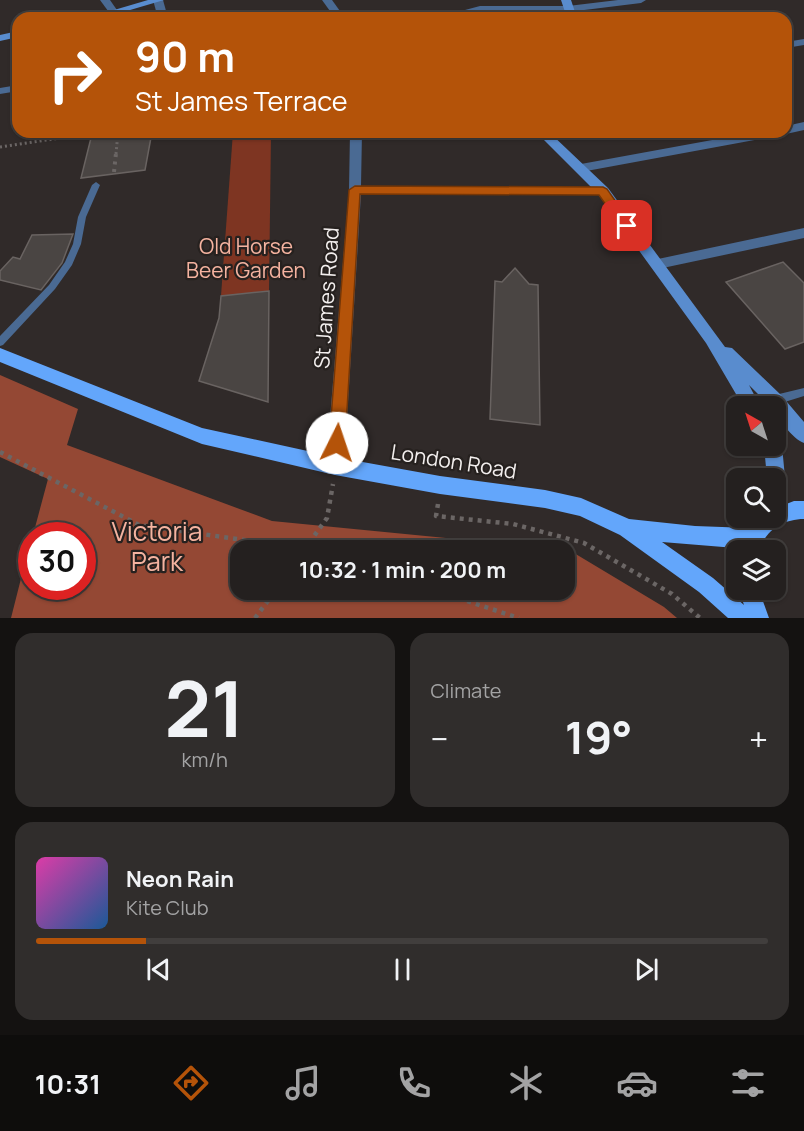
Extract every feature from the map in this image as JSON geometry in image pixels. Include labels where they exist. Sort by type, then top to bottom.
[{"type":"main road","points":[[117,12],[158,0]]},
{"type":"main road","points":[[548,138],[603,191],[711,338],[746,396]]},
{"type":"main road","points":[[711,338],[771,396]]},
{"type":"main road","name":"London Road","points":[[0,355],[202,436],[335,466],[440,485],[545,499],[581,507],[627,528],[706,585],[743,618]]},
{"type":"main road","points":[[786,413],[804,435]]},
{"type":"main road","name":"London Road","points":[[786,513],[804,510]]},
{"type":"main road","name":"London Road","points":[[627,528],[726,540]]},
{"type":"main road","name":"London Road","points":[[754,540],[765,528]]},
{"type":"main road","points":[[753,600],[759,618]]},
{"type":"street","points":[[467,12],[480,9],[569,9],[641,0]]},
{"type":"street","name":"St James Road","points":[[335,466],[355,190],[356,138]]},
{"type":"street","points":[[581,168],[732,138]]},
{"type":"street","points":[[355,190],[603,191]]},
{"type":"street","points":[[658,264],[804,233]]},
{"type":"lane","points":[[0,342],[52,287],[69,263],[82,217],[96,185]]},
{"type":"lane","points":[[786,397],[804,392]]},
{"type":"path","points":[[0,147],[61,138]]},
{"type":"path","points":[[114,172],[117,138]]},
{"type":"path","points":[[0,452],[139,525],[243,540]]},
{"type":"path","points":[[311,540],[327,518],[335,466]]},
{"type":"path","points":[[436,516],[513,524],[584,543],[672,594],[700,618]]},
{"type":"path","points":[[255,618],[268,600]]},
{"type":"path","points":[[464,600],[519,618]]},
{"type":"green space","name":"Old Horse Beer Garden","points":[[233,138],[271,138],[269,291],[221,296]]},
{"type":"green space","name":"Victoria Park","points":[[0,375],[78,409],[67,445],[272,521],[467,540],[230,540],[230,600],[575,600],[575,554],[664,607],[677,618],[11,618],[18,590],[18,600],[96,600],[96,522],[36,522],[48,479],[0,457]]},
{"type":"building","points":[[91,138],[151,138],[145,170],[81,178]]},
{"type":"building","points":[[73,234],[62,263],[41,290],[0,280],[0,271],[13,257],[20,259],[32,235]]},
{"type":"building","points":[[783,262],[804,283],[804,342],[785,349],[726,282]]},
{"type":"building","points":[[515,268],[529,284],[538,285],[540,425],[490,419],[495,281],[502,282]]},
{"type":"building","points":[[269,291],[268,402],[199,381],[219,318],[221,296]]},
{"type":"route","points":[[337,443],[355,190],[603,191],[627,226]]}]
